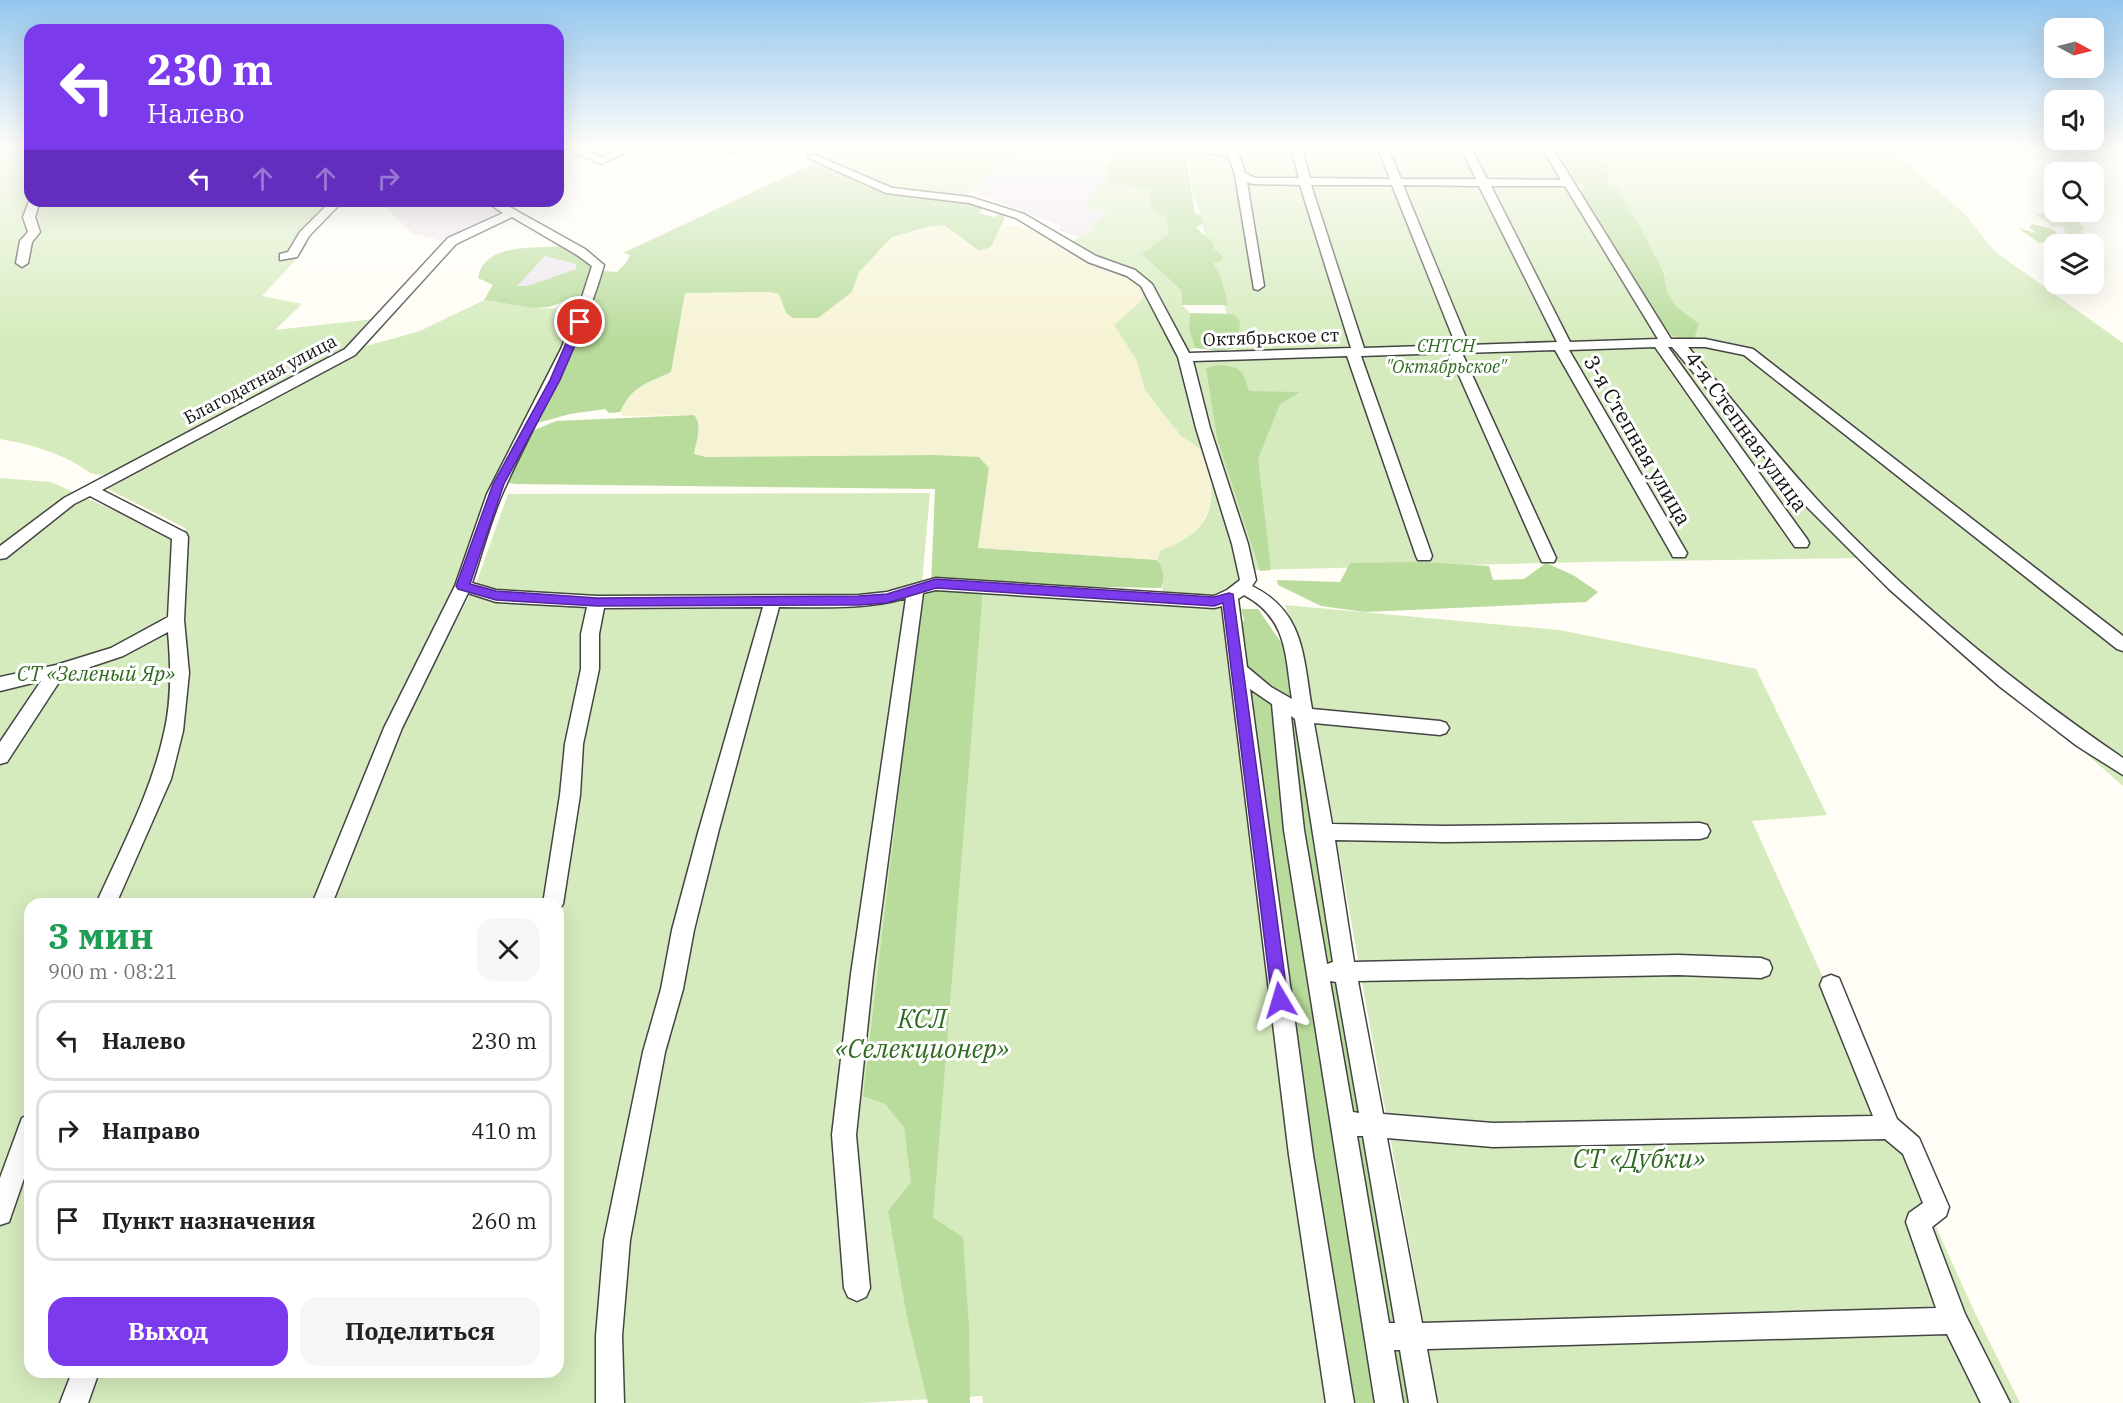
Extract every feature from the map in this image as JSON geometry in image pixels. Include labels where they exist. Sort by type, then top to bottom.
[{"type":"street","points":[[22,263],[24,249],[34,232],[28,224],[30,211]]},
{"type":"street","points":[[284,257],[292,254],[304,234],[327,211]]},
{"type":"street","points":[[324,898],[393,728],[463,586],[499,484],[555,380],[588,302],[598,264],[509,211]]},
{"type":"street","points":[[463,586],[496,596],[597,602],[859,601],[887,598],[936,584],[1214,602],[1236,593],[1248,580],[1240,544],[1203,428],[1185,357],[1146,284],[1131,273],[1092,260],[1020,216],[1008,211]]},
{"type":"street","points":[[1246,211],[1258,286]]},
{"type":"street","points":[[1314,211],[1356,351],[1424,556]]},
{"type":"street","points":[[1408,211],[1459,349],[1548,558]]},
{"type":"street","name":"3-я Степная улица","points":[[1498,211],[1563,347],[1679,553]]},
{"type":"street","name":"4-я Степная улица","points":[[1586,211],[1636,298],[1801,543]]},
{"type":"street","name":"Благодатная улица","points":[[0,554],[69,501],[350,352],[452,242],[512,213]]},
{"type":"street","points":[[1666,343],[1681,347],[1823,516],[1967,651],[2073,735],[2123,768]]},
{"type":"street","name":"Октябрьское ст","points":[[1185,357],[1666,343],[1705,343],[1748,352],[2123,645]]},
{"type":"street","points":[[91,490],[180,537],[176,620],[180,673],[174,731],[161,779],[109,898]]},
{"type":"street","points":[[857,1288],[844,1135],[862,974],[915,590]]},
{"type":"street","points":[[1236,593],[1238,669],[1300,1155],[1340,1403]]},
{"type":"street","points":[[1236,593],[1271,602],[1284,622],[1290,641],[1324,832],[1345,971],[1423,1403]]},
{"type":"street","points":[[610,1403],[609,1336],[617,1240],[654,1052],[672,989],[683,930],[708,833],[773,600]]},
{"type":"street","points":[[554,898],[570,795],[574,744],[590,669],[590,634],[597,602]]},
{"type":"street","points":[[0,684],[57,671],[117,652],[176,620]]},
{"type":"street","points":[[1238,669],[1265,692],[1304,715],[1440,728]]},
{"type":"street","points":[[0,757],[57,671]]},
{"type":"street","points":[[1280,699],[1294,830],[1380,1337],[1389,1403]]},
{"type":"street","points":[[1324,832],[1445,834],[1700,831]]},
{"type":"street","points":[[1319,972],[1678,965],[1761,968]]},
{"type":"street","points":[[1831,985],[1888,1127],[1911,1146],[1937,1206],[1918,1222],[1954,1321],[1996,1403]]},
{"type":"street","points":[[1343,1123],[1492,1135],[1888,1127]]},
{"type":"street","points":[[0,1213],[24,1143]]},
{"type":"street","points":[[1380,1337],[1954,1321]]},
{"type":"street","points":[[74,1403],[84,1378]]},
{"type":"shaded area","points":[[390,211],[506,213],[446,242],[412,233]]},
{"type":"shaded area","points":[[1023,211],[1108,213],[1096,227],[1080,237],[1058,230],[1061,226]]},
{"type":"shaded area","points":[[944,225],[977,251],[991,247],[1001,226],[1016,226],[1037,232],[1090,262],[1127,275],[1143,287],[1143,299],[1114,325],[1137,361],[1146,390],[1181,436],[1205,452],[1212,473],[1210,507],[1200,526],[1180,544],[1161,550],[1157,560],[978,548],[989,468],[934,455],[706,457],[694,454],[699,426],[694,415],[623,416],[620,412],[627,396],[671,372],[685,293],[768,292],[779,294],[786,313],[852,292],[859,272],[892,237],[926,227]]},
{"type":"shaded area","points":[[545,256],[576,264],[576,269],[527,286],[516,286]]},
{"type":"green space","points":[[0,211],[333,211],[312,233],[304,251],[262,296],[302,304],[275,330],[374,319],[345,350],[107,475],[91,473],[47,451],[0,439]]},
{"type":"green space","points":[[712,211],[980,211],[979,213],[993,217],[1001,214],[1005,218],[991,247],[979,251],[944,225],[926,227],[892,237],[859,272],[852,292],[818,318],[793,318],[786,313],[779,294],[769,292],[685,293],[671,372],[635,391],[620,412],[609,413],[605,409],[570,414],[534,424],[559,381],[591,302],[597,276],[602,271],[617,272],[630,255],[623,253]]},
{"type":"green space","points":[[1103,211],[1152,211],[1167,218],[1168,234],[1143,254],[1182,291],[1182,305],[1190,313],[1189,329],[1195,348],[1186,352],[1148,284],[1094,259],[1070,243],[1096,228],[1090,226],[1107,213]]},
{"type":"green space","points":[[1152,211],[1195,211],[1201,216],[1204,223],[1196,227],[1212,242],[1214,249],[1223,256],[1221,261],[1213,263],[1222,280],[1228,305],[1182,305],[1182,291],[1142,254],[1168,234],[1167,218]]},
{"type":"green space","name":"СНТСН \"Октябрьское\"","points":[[1199,211],[1601,211],[1681,340],[1694,340],[1698,324],[1676,306],[1667,292],[1664,272],[1623,211],[1962,211],[1994,251],[2044,287],[2044,294],[2054,294],[2123,343],[2123,786],[1862,558],[1253,570],[1187,355],[1237,352]]},
{"type":"green space","points":[[1591,211],[1631,211],[1664,273],[1667,292],[1676,306],[1699,324],[1694,339],[1678,338],[1663,330]]},
{"type":"green space","points":[[2044,213],[2044,220],[2035,214]]},
{"type":"green space","points":[[2047,222],[2079,222],[2085,229],[2081,230],[2083,234],[2066,234],[2063,226],[2051,227]]},
{"type":"green space","points":[[2032,224],[2052,229],[2058,234],[2044,234],[2044,242],[2039,243],[2018,228],[2036,233],[2029,227]]},
{"type":"green space","points":[[565,246],[593,265],[584,294],[549,307],[533,308],[484,300],[493,285],[478,278],[482,266],[490,258],[514,249]],"holes":[[[545,256],[576,264],[576,269],[527,286],[517,286]]]},
{"type":"green space","points":[[1143,287],[1181,358],[1205,452],[1181,436],[1145,390],[1137,361],[1114,325],[1143,299]]},
{"type":"green space","name":"СТ «Зеленый Яр»","points":[[484,300],[533,308],[580,309],[546,382],[491,484],[454,589],[384,728],[313,898],[24,898],[24,1378],[77,1378],[66,1403],[0,1403],[0,478],[51,482],[173,537],[187,529],[108,489],[110,483],[225,427],[363,347],[420,331]]},
{"type":"green space","points":[[1190,313],[1234,314],[1240,321],[1237,348],[1218,351],[1195,348],[1189,329]]},
{"type":"green space","points":[[1219,365],[1240,371],[1249,391],[1300,392],[1280,404],[1258,459],[1271,570],[1260,571],[1217,438],[1206,368]]},
{"type":"green space","points":[[694,415],[698,428],[694,454],[706,457],[934,455],[979,457],[989,468],[978,548],[1157,560],[1162,570],[1161,588],[982,585],[933,1218],[963,1237],[969,1328],[970,1403],[928,1403],[907,1317],[888,1211],[911,1182],[904,1127],[885,1104],[863,1096],[922,595],[931,586],[935,489],[507,483],[506,480],[532,431],[556,421]]},
{"type":"green space","points":[[1212,473],[1242,579],[1236,587],[1217,596],[1195,598],[1163,595],[1163,573],[1157,560],[1161,550],[1177,544],[1203,522],[1210,507]]},
{"type":"green space","name":"КСЛ «Селекционер»","points":[[930,493],[922,583],[1224,603],[1346,1403],[983,1403],[982,1396],[861,1403],[86,1403],[98,1378],[564,1378],[564,898],[331,898],[407,716],[477,581],[508,494]]},
{"type":"green space","points":[[1420,562],[1489,566],[1493,580],[1524,579],[1546,563],[1573,575],[1598,592],[1586,602],[1365,612],[1321,606],[1278,585],[1277,580],[1340,582],[1350,563]]},
{"type":"green space","name":"СТ «Дубки»","points":[[1285,605],[1559,630],[1756,669],[1827,815],[1752,821],[1975,1313],[2020,1403],[1438,1403],[1306,671]]},
{"type":"green space","points":[[1241,609],[1258,609],[1287,651],[1416,1403],[1349,1403],[1239,631],[1244,619]]},
{"type":"route","points":[[580,322],[555,380],[499,484],[463,586],[496,596],[597,602],[859,601],[887,598],[936,584],[1214,602],[1229,597],[1280,1000]]}]
